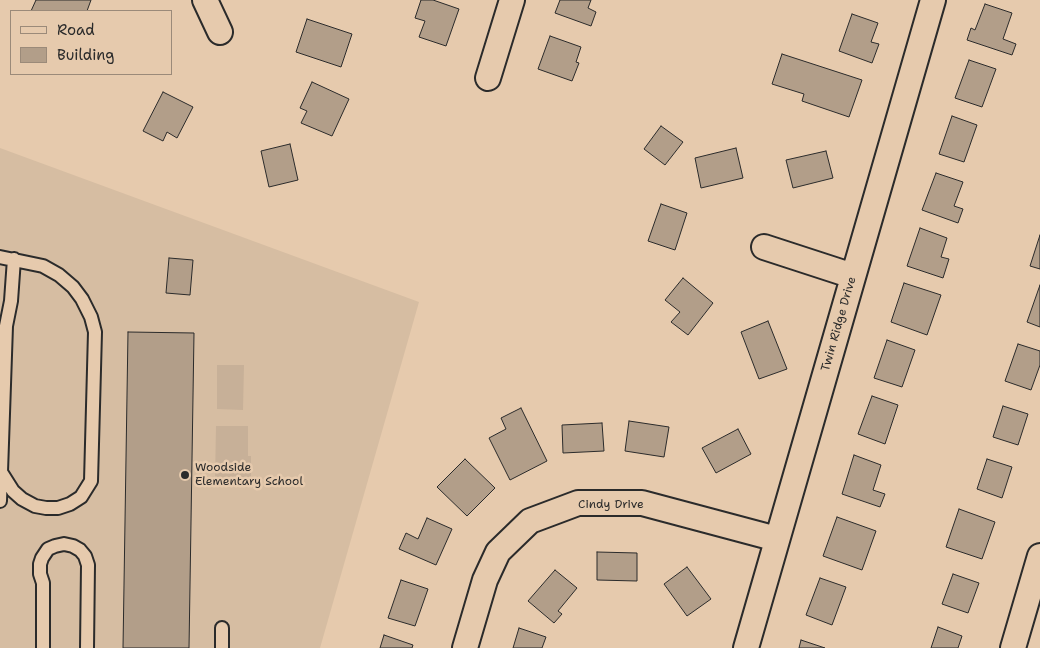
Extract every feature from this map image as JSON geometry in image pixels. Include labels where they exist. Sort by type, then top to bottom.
[{"type":"street","points":[[205,0],[220,32]]},
{"type":"street","points":[[488,78],[512,0]]},
{"type":"street","name":"Twin Ridge Drive","points":[[746,648],[933,0]]},
{"type":"street","points":[[764,247],[854,276]]},
{"type":"street","name":"Cindy Drive","points":[[465,648],[485,580],[498,552],[530,521],[578,503],[642,503],[777,539]]},
{"type":"street","points":[[1013,648],[1040,556]]},
{"type":"lane","points":[[0,257],[43,266],[59,275],[73,287],[82,299],[91,317],[95,332],[91,480],[81,496],[70,504],[58,508],[35,506],[22,499],[13,491],[1,472]]},
{"type":"lane","points":[[0,500],[3,321],[11,300],[14,259]]},
{"type":"lane","points":[[43,648],[43,583],[40,574],[40,564],[47,550],[64,544],[80,550],[85,556],[88,565],[87,648]]},
{"type":"lane","points":[[222,628],[222,648]]},
{"type":"shaded area","name":"Woodside Elementary School","points":[[0,148],[419,302],[320,648],[0,648]]},
{"type":"shaded area","points":[[217,365],[244,365],[243,410],[217,409]]},
{"type":"shaded area","points":[[216,426],[248,426],[248,456],[251,456],[251,482],[215,481]]},
{"type":"building","points":[[36,0],[91,0],[87,10],[31,10]]},
{"type":"building","points":[[421,0],[433,0],[459,9],[446,46],[419,37],[425,21],[415,18]]},
{"type":"building","points":[[560,0],[591,0],[588,8],[596,12],[591,26],[555,13]]},
{"type":"building","points":[[985,4],[1012,13],[1003,39],[1016,44],[1012,55],[967,40],[971,28],[975,30]]},
{"type":"building","points":[[852,14],[878,23],[871,42],[879,44],[872,63],[839,51]]},
{"type":"building","points":[[307,19],[352,34],[341,67],[296,52]]},
{"type":"building","points":[[550,36],[581,47],[576,62],[579,63],[572,81],[538,69]]},
{"type":"building","points":[[782,54],[862,80],[849,117],[802,101],[804,94],[772,84]]},
{"type":"building","points":[[969,60],[996,69],[982,107],[955,98]]},
{"type":"building","points":[[312,82],[349,99],[332,136],[301,123],[307,111],[300,108]]},
{"type":"building","points":[[163,92],[193,107],[177,138],[167,132],[163,141],[143,131]]},
{"type":"building","points":[[952,116],[977,125],[964,162],[939,154]]},
{"type":"building","points":[[661,126],[683,142],[665,165],[644,149]]},
{"type":"building","points":[[290,144],[298,180],[269,187],[261,151]]},
{"type":"building","points":[[736,148],[743,178],[701,188],[695,158]]},
{"type":"building","points":[[826,151],[833,178],[793,188],[786,160]]},
{"type":"building","points":[[936,173],[963,182],[954,206],[963,209],[958,223],[922,210]]},
{"type":"building","points":[[661,204],[687,213],[675,250],[648,241]]},
{"type":"building","points":[[920,228],[947,238],[941,257],[949,259],[943,278],[907,266]]},
{"type":"building","points":[[1040,235],[1040,269],[1030,266]]},
{"type":"building","points":[[169,258],[193,260],[190,295],[166,293]]},
{"type":"building","points":[[683,278],[713,303],[688,335],[671,322],[680,312],[665,300]]},
{"type":"building","points":[[904,283],[941,295],[927,335],[891,322]]},
{"type":"building","points":[[1040,285],[1040,327],[1027,322]]},
{"type":"building","points":[[768,321],[787,369],[759,379],[741,332]]},
{"type":"building","points":[[128,332],[194,333],[189,648],[123,648]]},
{"type":"building","points":[[887,340],[915,350],[902,387],[874,378]]},
{"type":"building","points":[[1018,344],[1040,351],[1040,365],[1031,390],[1005,381]]},
{"type":"building","points":[[872,396],[898,405],[885,444],[858,434]]},
{"type":"building","points":[[1003,406],[1028,414],[1018,445],[993,437]]},
{"type":"building","points":[[521,408],[547,461],[510,480],[489,438],[506,429],[501,418]]},
{"type":"building","points":[[629,421],[669,427],[664,457],[625,451]]},
{"type":"building","points":[[602,423],[604,451],[563,453],[562,425]]},
{"type":"building","points":[[738,429],[751,454],[716,473],[702,448]]},
{"type":"building","points":[[854,455],[881,465],[873,490],[885,494],[880,507],[842,494]]},
{"type":"building","points":[[465,459],[495,488],[467,516],[437,487]]},
{"type":"building","points":[[987,459],[1012,467],[1002,498],[977,489]]},
{"type":"building","points":[[959,509],[995,522],[982,559],[946,547]]},
{"type":"building","points":[[837,517],[876,531],[862,570],[823,556]]},
{"type":"building","points":[[427,518],[452,529],[436,565],[399,549],[406,533],[418,539]]},
{"type":"building","points":[[597,552],[637,553],[637,581],[597,580]]},
{"type":"building","points":[[687,567],[711,599],[687,616],[664,584]]},
{"type":"building","points":[[555,570],[577,588],[558,611],[562,614],[554,623],[528,601]]},
{"type":"building","points":[[953,574],[979,583],[968,613],[942,604]]},
{"type":"building","points":[[820,578],[846,587],[832,625],[806,615]]},
{"type":"building","points":[[401,580],[428,589],[415,626],[388,618]]},
{"type":"building","points":[[938,627],[962,636],[958,648],[931,648]]},
{"type":"building","points":[[519,628],[546,637],[542,648],[513,648]]},
{"type":"building","points":[[384,635],[413,645],[412,648],[380,648]]},
{"type":"building","points":[[801,640],[825,648],[799,648]]},
{"type":"place","name":"Woodside Elementary School","points":[[185,475]]}]
